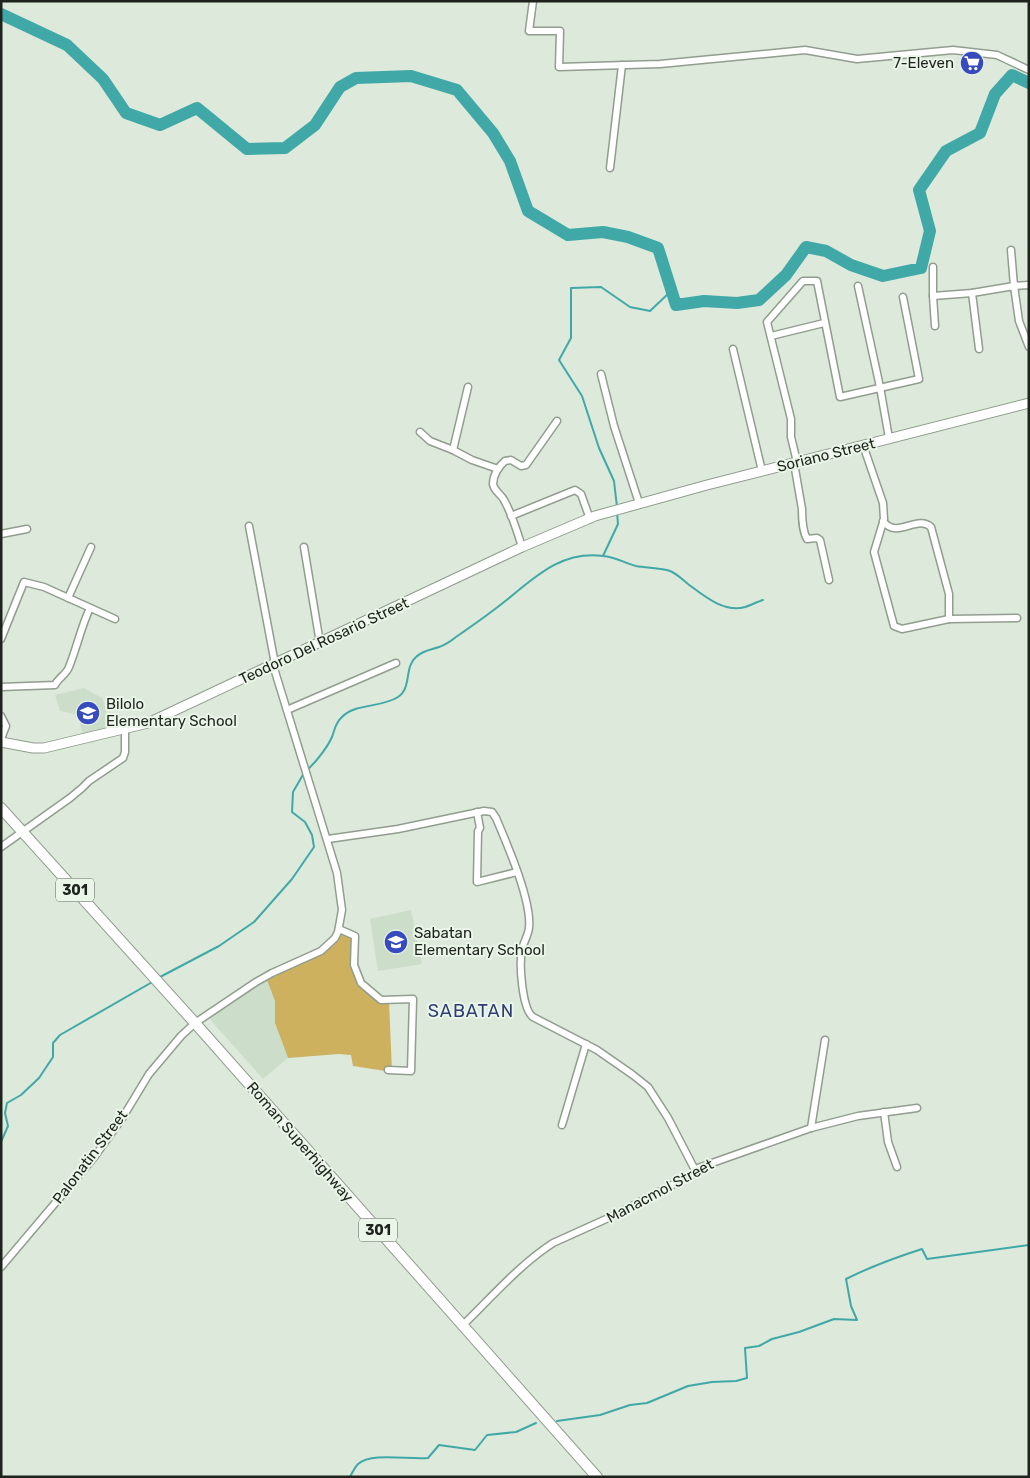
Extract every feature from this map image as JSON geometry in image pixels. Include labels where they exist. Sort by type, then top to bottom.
[{"type":"main road","name":"Soriano Street","points":[[611,511],[1029,403]]},
{"type":"main road","name":"Teodoro Del Rosario Street","points":[[1,740],[38,749],[148,724],[522,547],[611,511]]},
{"type":"main road","name":"Roman Superhighway","points":[[1,808],[597,1477]]},
{"type":"street","points":[[533,1],[529,31],[560,31],[559,68],[660,64],[805,50],[857,59],[953,50],[997,55],[1029,70]]},
{"type":"street","points":[[610,168],[622,65]]},
{"type":"street","points":[[1011,250],[1019,321],[1029,347]]},
{"type":"street","points":[[933,267],[932,296],[935,326]]},
{"type":"street","points":[[829,580],[820,540],[817,538],[807,539],[805,535],[791,437],[791,419],[767,322],[803,281],[817,281],[840,397],[919,379],[903,297]]},
{"type":"street","points":[[932,296],[1029,285]]},
{"type":"street","points":[[858,286],[889,438]]},
{"type":"street","points":[[972,292],[979,349]]},
{"type":"street","points":[[771,336],[824,323]]},
{"type":"street","points":[[733,349],[762,471]]},
{"type":"street","points":[[601,374],[614,426],[639,503]]},
{"type":"street","points":[[453,450],[468,387]]},
{"type":"street","points":[[522,547],[512,516],[503,498],[494,487],[494,481],[498,469],[505,461],[509,460],[521,466],[526,465],[558,421]]},
{"type":"street","points":[[420,432],[430,441],[472,460],[498,469]]},
{"type":"street","points":[[863,445],[883,504],[883,521],[874,552],[894,626],[902,629],[949,619],[1017,618]]},
{"type":"street","points":[[512,516],[575,490],[581,494],[590,519]]},
{"type":"street","points":[[883,521],[892,529],[922,524],[928,524],[931,527],[949,594],[949,619]]},
{"type":"street","points":[[249,526],[274,665],[306,775],[328,839],[342,901],[339,929],[355,936],[354,965],[361,983],[381,1000],[413,999],[411,1071],[388,1070]]},
{"type":"street","points":[[1,534],[27,529]]},
{"type":"street","points":[[68,598],[91,547]]},
{"type":"street","points":[[304,547],[320,643]]},
{"type":"street","points":[[2,636],[8,625],[23,583],[44,587],[115,619]]},
{"type":"street","points":[[1,687],[55,685],[58,679],[65,674],[69,666],[81,627],[90,608]]},
{"type":"street","points":[[287,710],[396,663]]},
{"type":"street","points":[[1,716],[6,726],[1,740]]},
{"type":"street","points":[[1,847],[124,757],[126,747],[125,730]]},
{"type":"street","points":[[328,839],[398,829],[477,812],[487,811],[495,816],[517,872],[528,920],[528,932],[522,948],[521,959],[524,994],[528,1013],[586,1044],[633,1074],[648,1087],[668,1118],[695,1170]]},
{"type":"street","points":[[477,812],[480,828],[478,831],[477,882],[517,872]]},
{"type":"street","name":"Palonatin Street","points":[[1,1267],[95,1156],[113,1132],[157,1063],[194,1023],[264,977],[321,951],[335,938],[339,929]]},
{"type":"street","points":[[811,1128],[825,1040]]},
{"type":"street","points":[[562,1125],[586,1044]]},
{"type":"street","name":"Manacmol Street","points":[[462,1326],[503,1285],[544,1249],[553,1243],[615,1215],[691,1175],[695,1170],[811,1128],[858,1116],[917,1108]]},
{"type":"street","points":[[884,1112],[888,1142],[897,1167]]},
{"type":"shaded area","name":"Bilolo Elementary School","points":[[84,688],[103,699],[111,729],[83,735],[78,715],[60,711],[55,695]]},
{"type":"shaded area","name":"Sabatan Elementary School","points":[[411,910],[422,964],[378,971],[370,919]]},
{"type":"shaded area","points":[[340,931],[354,936],[353,962],[358,984],[364,986],[380,1002],[389,1001],[392,1072],[353,1066],[351,1055],[339,1054],[288,1058],[275,1023],[275,1001],[267,980],[315,956]]},
{"type":"shaded area","points":[[267,980],[275,1001],[275,1023],[288,1058],[263,1079],[207,1016]]},
{"type":"waterway","points":[[1,14],[67,45],[103,79],[126,113],[160,125],[197,108],[247,149],[285,148],[315,125],[340,87],[356,78],[411,76],[457,90],[493,133],[510,161],[528,211],[568,235],[603,232],[628,237],[658,248],[676,305],[704,301],[737,303],[759,300],[786,275],[806,247],[826,251],[851,265],[883,276],[921,268],[930,231],[919,190],[946,151],[980,133],[995,94],[1012,75],[1029,83]]},
{"type":"waterway","points":[[617,507],[614,481],[599,448],[582,396],[559,360],[571,338],[571,288],[601,287],[630,307],[650,311],[671,291]]},
{"type":"waterway","points":[[603,556],[618,524],[617,512]]},
{"type":"waterway","points":[[307,770],[327,746],[342,717],[361,707],[384,703],[398,697],[402,693],[407,683],[412,661],[419,655],[448,643],[544,571],[571,558],[603,556],[636,566],[670,571],[708,598],[729,608],[745,607],[763,600]]},
{"type":"waterway","points":[[160,977],[219,946],[254,922],[292,879],[314,847],[312,835],[305,822],[292,812],[293,792],[304,773]]},
{"type":"waterway","points":[[1,1142],[8,1126],[5,1113],[7,1103],[21,1095],[39,1078],[53,1057],[53,1043],[60,1035],[154,981]]},
{"type":"waterway","points":[[557,1421],[600,1415],[630,1405],[647,1403],[688,1386],[747,1378],[745,1348],[759,1346],[772,1339],[799,1332],[834,1319],[857,1320],[851,1306],[846,1279],[893,1259],[922,1249],[927,1259],[1029,1245]]},
{"type":"waterway","points":[[350,1477],[357,1465],[364,1460],[381,1457],[428,1458],[439,1445],[475,1450],[487,1435],[516,1432],[536,1423]]},
{"type":"place","name":"7-Eleven","points":[[972,63]]},
{"type":"place","name":"Bilolo Elementary School","points":[[88,713]]},
{"type":"place","name":"Sabatan Elementary School","points":[[396,942]]},
{"type":"district","name":"SABATAN","points":[[471,1011]]}]
